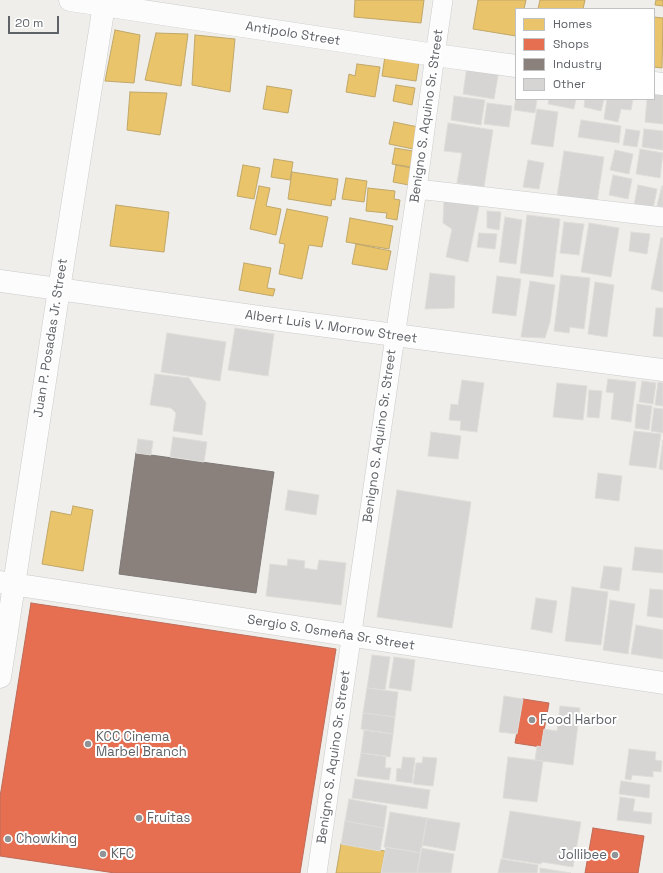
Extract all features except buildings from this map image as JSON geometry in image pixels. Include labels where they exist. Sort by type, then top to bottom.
[{"type":"street","name":"Antipolo Street","points":[[70,0],[104,2],[435,55],[515,66]]},
{"type":"street","name":"Benigno S. Aquino Sr. Street","points":[[317,873],[417,189],[443,0]]},
{"type":"street","name":"Juan P. Posadas Jr. Street","points":[[0,677],[7,583],[59,289],[104,2]]},
{"type":"street","points":[[417,189],[663,217]]},
{"type":"street","name":"Albert Luis V. Morrow Street","points":[[0,281],[663,370]]},
{"type":"street","name":"Sergio S. Osmeña Sr. Street","points":[[7,583],[663,683]]},
{"type":"place","name":"Food Harbor","points":[[532,720]]},
{"type":"place","name":"KCC Cinema Marbel Branch","points":[[88,744]]},
{"type":"place","name":"Fruitas","points":[[139,818]]},
{"type":"place","name":"Chowking","points":[[8,839]]},
{"type":"place","name":"KFC","points":[[103,854]]},
{"type":"place","name":"Jollibee","points":[[615,855]]}]
